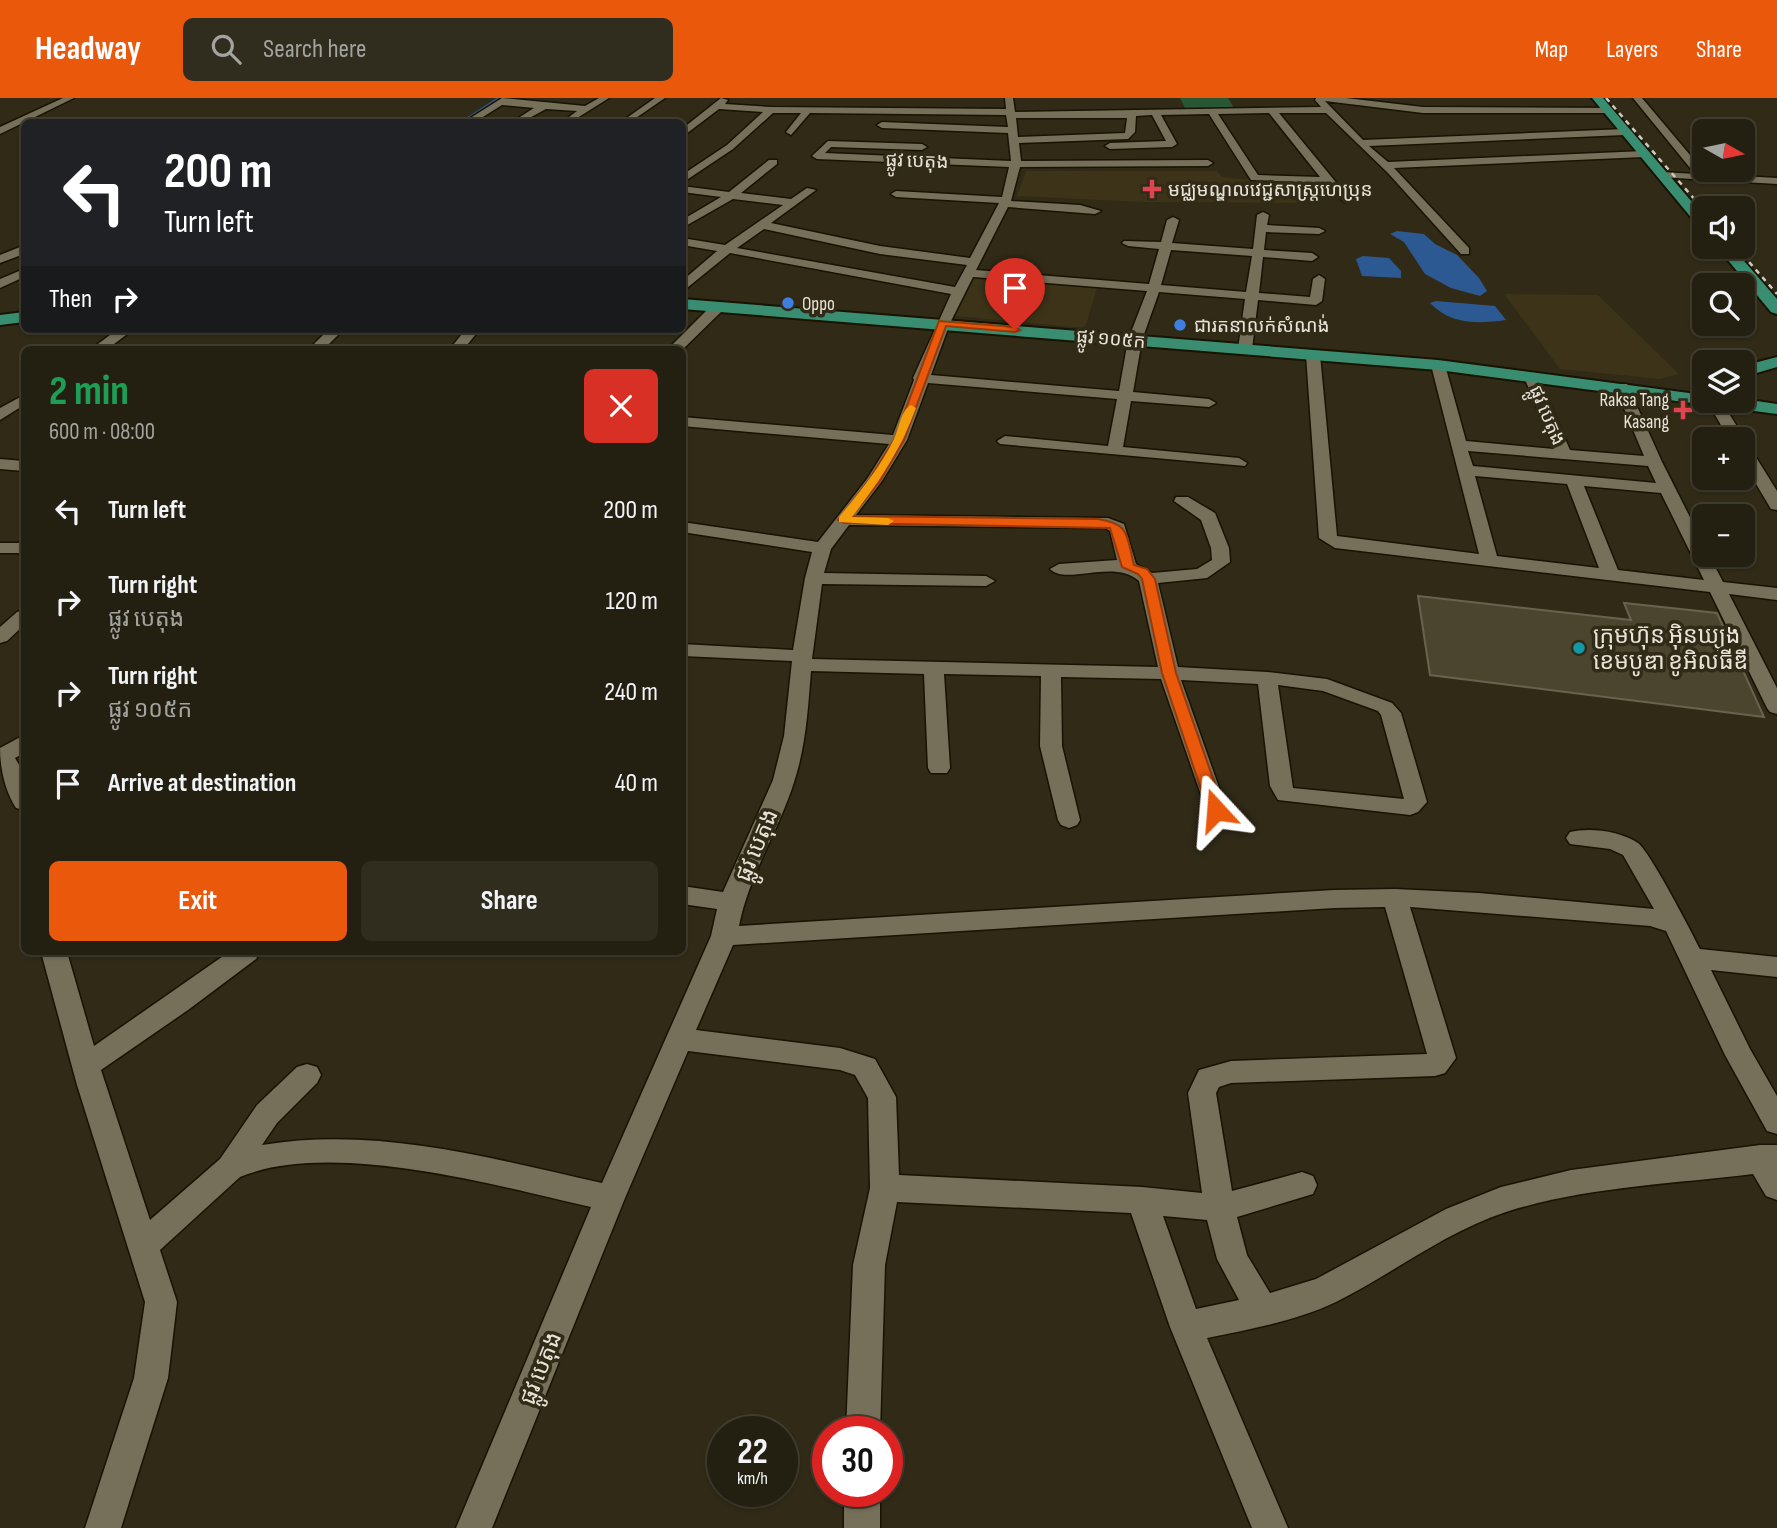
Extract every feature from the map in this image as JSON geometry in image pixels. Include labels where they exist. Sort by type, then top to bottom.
[{"type":"main road","points":[[1597,98],[1692,210]]},
{"type":"main road","points":[[1734,259],[1777,309]]},
{"type":"main road","name":"ផ្លូវ ១០៥ក","points":[[686,304],[1438,365],[1692,398]]},
{"type":"main road","points":[[0,320],[21,317]]},
{"type":"main road","points":[[1755,368],[1777,362]]},
{"type":"main road","points":[[1678,396],[1692,389]]},
{"type":"main road","points":[[1755,406],[1777,409]]},
{"type":"street","points":[[26,119],[71,98]]},
{"type":"street","points":[[570,119],[605,98]]},
{"type":"street","points":[[630,119],[661,98]]},
{"type":"street","points":[[832,111],[840,98]]},
{"type":"street","points":[[932,98],[933,111]]},
{"type":"street","points":[[1175,98],[1180,111]]},
{"type":"street","points":[[1284,98],[1297,110]]},
{"type":"street","points":[[1317,98],[1360,143],[1386,165],[1465,251]]},
{"type":"street","points":[[1324,98],[1423,110],[1606,110]]},
{"type":"street","points":[[1637,98],[1692,164]]},
{"type":"street","points":[[474,119],[506,100],[587,109]]},
{"type":"street","points":[[686,131],[720,103],[771,110],[933,111],[1013,133],[1171,145],[1155,111]]},
{"type":"street","points":[[521,119],[544,106]]},
{"type":"street","points":[[686,177],[730,147],[771,110]]},
{"type":"street","points":[[790,132],[808,110]]},
{"type":"street","points":[[1271,110],[1344,199]]},
{"type":"street","points":[[949,150],[1013,133],[1140,112],[1328,110]]},
{"type":"street","points":[[1212,111],[1255,178],[1328,180]]},
{"type":"street","points":[[876,125],[1101,137],[1129,135],[1132,115]]},
{"type":"street","points":[[0,131],[21,121]]},
{"type":"street","points":[[1095,123],[1101,137]]},
{"type":"street","name":"ផ្លូវ បេតុង","points":[[911,159],[925,144],[828,144],[818,156],[911,159],[1013,133],[1208,163]]},
{"type":"street","name":"ផ្លូវ បេតុង","points":[[474,1528],[610,1198],[724,936],[732,902],[783,780],[794,737],[814,578],[822,548],[874,481],[899,440],[920,378],[943,323],[1005,202],[1013,133]]},
{"type":"street","points":[[1360,143],[1630,136]]},
{"type":"street","points":[[1371,153],[1630,136]]},
{"type":"street","points":[[1386,165],[1644,154]]},
{"type":"street","points":[[686,223],[732,195],[773,162]]},
{"type":"street","points":[[1755,173],[1777,194]]},
{"type":"street","points":[[1663,175],[1692,176]]},
{"type":"street","points":[[1755,180],[1777,181]]},
{"type":"street","points":[[686,189],[793,203]]},
{"type":"street","points":[[686,285],[728,249],[811,190]]},
{"type":"street","points":[[896,194],[1095,211]]},
{"type":"street","points":[[1115,451],[1135,340],[1154,288],[1173,220]]},
{"type":"street","points":[[1245,349],[1263,222],[1319,231]]},
{"type":"street","points":[[763,225],[880,250],[968,276]]},
{"type":"street","points":[[686,242],[728,249],[968,276],[1317,301],[1318,279]]},
{"type":"street","points":[[1128,243],[1312,257]]},
{"type":"street","points":[[0,259],[21,251]]},
{"type":"street","points":[[0,284],[21,274]]},
{"type":"street","points":[[678,346],[718,307]]},
{"type":"street","points":[[103,346],[121,333]]},
{"type":"street","points":[[319,346],[333,333]]},
{"type":"street","points":[[1313,355],[1328,538],[1349,547],[1777,594]]},
{"type":"street","points":[[1438,365],[1490,562]]},
{"type":"street","name":"ផ្លូវ បេតុង","points":[[1531,377],[1564,454]]},
{"type":"street","points":[[920,378],[1209,403]]},
{"type":"street","points":[[1622,387],[1654,463],[1777,708]]},
{"type":"street","points":[[0,415],[21,401]]},
{"type":"street","points":[[686,421],[899,440]]},
{"type":"street","points":[[1005,441],[1239,463]]},
{"type":"street","points":[[1460,445],[1654,463]]},
{"type":"street","points":[[0,464],[21,466]]},
{"type":"street","points":[[1755,469],[1777,505]]},
{"type":"street","points":[[1466,470],[1667,489]]},
{"type":"street","points":[[1573,480],[1611,575]]},
{"type":"street","points":[[1148,579],[1201,574],[1221,562],[1220,548],[1209,517],[1182,501]]},
{"type":"street","points":[[844,520],[1108,523],[1118,528],[1128,567]]},
{"type":"street","points":[[686,528],[822,548]]},
{"type":"street","points":[[0,548],[21,548]]},
{"type":"street","points":[[1059,569],[1128,567],[1142,572],[1148,579],[1169,673],[1216,810]]},
{"type":"street","points":[[814,578],[986,581]]},
{"type":"street","points":[[0,637],[21,619]]},
{"type":"street","points":[[686,650],[934,669],[1169,673],[1267,678],[1327,685],[1385,706],[1391,713],[1416,802],[1410,807],[1286,795],[1281,786],[1267,678]]},
{"type":"street","points":[[934,669],[939,768]]},
{"type":"street","points":[[1051,671],[1051,746],[1069,820]]},
{"type":"street","points":[[21,746],[1,755],[12,769],[21,794]]},
{"type":"street","points":[[1578,838],[1614,841],[1631,849],[1676,925],[1739,1055],[1777,1122]]},
{"type":"street","points":[[686,896],[732,902]]},
{"type":"street","points":[[724,936],[1334,899],[1395,898],[1651,917],[1676,925]]},
{"type":"street","points":[[1262,1311],[1233,1259],[1219,1208],[1202,1094],[1209,1078],[1231,1072],[1434,1065],[1442,1058],[1395,898]]},
{"type":"street","points":[[55,955],[86,1066],[161,1302],[151,1378],[103,1528]]},
{"type":"street","points":[[86,1066],[179,1003],[243,955]]},
{"type":"street","points":[[1692,958],[1777,967]]},
{"type":"street","points":[[678,1039],[840,1059],[865,1067],[882,1097],[885,1188],[869,1265],[864,1416]]},
{"type":"street","points":[[143,1245],[230,1168],[267,1114],[307,1075]]},
{"type":"street","points":[[230,1168],[249,1160],[297,1152],[356,1151],[450,1162],[610,1198]]},
{"type":"street","points":[[1186,1328],[1262,1311],[1323,1292],[1457,1219],[1501,1200],[1571,1183],[1768,1158],[1777,1187]]},
{"type":"street","points":[[885,1188],[1142,1200],[1219,1208],[1302,1185]]},
{"type":"street","points":[[1142,1200],[1186,1328],[1270,1528]]},
{"type":"street","points":[[862,1507],[862,1528]]},
{"type":"shaded area","name":"មជ្ឈមណ្ឌលវេជ្ជសាស្ត្រហេប្រុន","points":[[1026,171],[1217,171],[1222,177],[1279,182],[1298,203],[1143,202],[1017,196]]},
{"type":"shaded area","points":[[974,278],[1097,288],[1085,328],[954,316]]},
{"type":"shaded area","points":[[1504,294],[1598,295],[1679,374],[1660,379],[1560,369]]},
{"type":"green space","points":[[1180,98],[1228,98],[1235,110],[1186,110]]},
{"type":"water","points":[[1397,231],[1424,234],[1435,244],[1457,255],[1479,278],[1487,291],[1480,296],[1451,288],[1425,274],[1404,242],[1390,234]]},
{"type":"water","points":[[1363,256],[1389,258],[1401,271],[1401,278],[1362,276],[1356,259]]},
{"type":"water","points":[[1436,301],[1495,306],[1506,320],[1475,322],[1456,319],[1447,316],[1430,303]]},
{"type":"building","name":"ក្រុមហ៊ុន អ៊ិនឃ្យុង ខេមបូឌា ខូអិលធីឌី","points":[[1418,596],[1631,620],[1624,603],[1717,613],[1764,717],[1430,675]]},
{"type":"waterway","points":[[467,119],[499,98]]},
{"type":"railway","points":[[1606,98],[1692,196]]},
{"type":"railway","points":[[1746,259],[1777,294]]},
{"type":"slow traffic","points":[[888,521],[844,520],[874,481],[899,440],[911,408]]},
{"type":"place","name":"មជ្ឈមណ្ឌលវេជ្ជសាស្ត្រហេប្រុន","points":[[1152,189]]},
{"type":"place","name":"Oppo","points":[[788,303]]},
{"type":"place","name":"ជារតនាលក់សំណង់","points":[[1180,325]]},
{"type":"place","name":"Raksa Tang Kasang","points":[[1683,410]]},
{"type":"place","name":"ក្រុមហ៊ុន អ៊ិនឃ្យុង ខេមបូឌា ខូអិលធីឌី","points":[[1579,648]]},
{"type":"route","points":[[1015,330],[943,323],[920,378],[899,440],[874,481],[844,520],[1098,522],[1118,528],[1128,567],[1142,572],[1148,579],[1169,673],[1216,810]]}]
